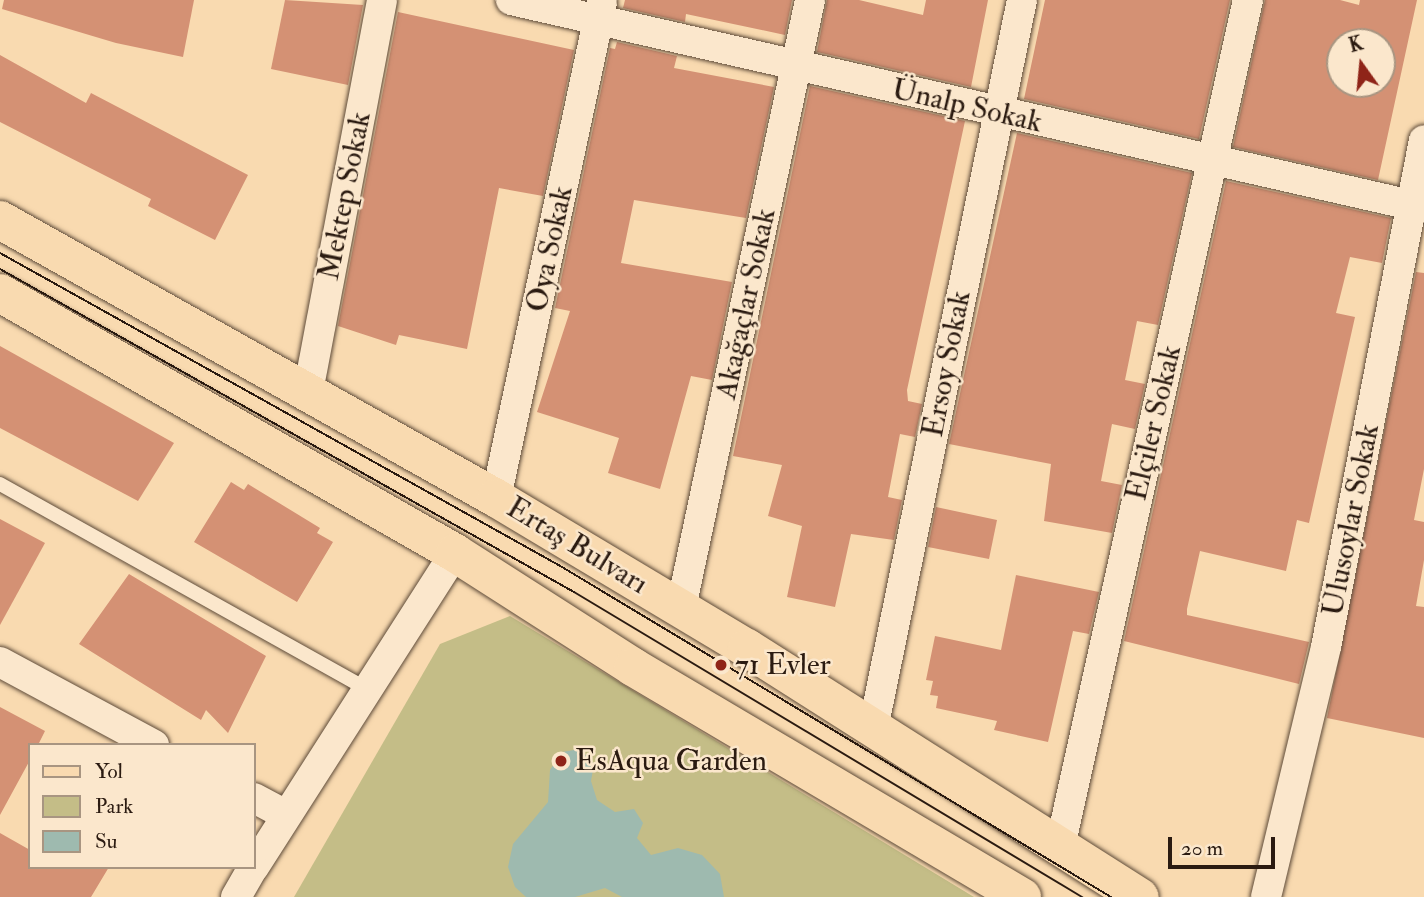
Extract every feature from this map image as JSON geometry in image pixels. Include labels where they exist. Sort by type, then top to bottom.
[{"type":"main road","name":"Ertaş Bulvarı","points":[[0,220],[496,498],[681,608],[1140,897]]},
{"type":"main road","points":[[0,293],[455,553],[633,667],[1023,897]]},
{"type":"street","name":"Mektep Sokak","points":[[308,392],[383,0]]},
{"type":"street","name":"Ünalp Sokak","points":[[511,0],[601,10],[796,66],[1417,206]]},
{"type":"street","name":"Akağaçlar Sokak","points":[[681,608],[810,0]]},
{"type":"street","name":"Ersoy Sokak","points":[[873,729],[1022,0]]},
{"type":"street","name":"Elçiler Sokak","points":[[1060,847],[1248,0]]},
{"type":"street","name":"Oya Sokak","points":[[496,498],[601,10]]},
{"type":"street","name":"Ulusoylar Sokak","points":[[1266,897],[1326,647],[1417,206],[1424,140]]},
{"type":"street","points":[[256,863],[284,814],[455,553]]},
{"type":"street","points":[[0,662],[150,743]]},
{"type":"street","points":[[256,799],[284,814]]},
{"type":"street","points":[[236,897],[253,869]]},
{"type":"lane","points":[[0,484],[367,689]]},
{"type":"green space","name":"EsAqua Garden","points":[[510,616],[974,897],[294,897],[440,644]]},
{"type":"water","points":[[580,749],[594,764],[591,781],[597,800],[615,812],[634,809],[643,823],[637,838],[651,855],[678,848],[702,855],[720,874],[724,897],[622,897],[605,888],[575,897],[526,897],[515,887],[508,867],[513,844],[548,802],[550,770],[562,752]]},
{"type":"building","points":[[4,0],[194,0],[183,57],[116,43],[2,9]]},
{"type":"building","points":[[285,0],[363,5],[348,85],[271,69]]},
{"type":"building","points":[[625,0],[792,0],[785,35],[686,14],[685,22],[623,8]]},
{"type":"building","points":[[827,0],[859,0],[923,15],[926,0],[988,0],[971,87],[817,52]]},
{"type":"building","points":[[1045,0],[1230,0],[1199,139],[1024,99]]},
{"type":"building","points":[[1265,0],[1340,0],[1359,5],[1360,0],[1417,0],[1396,97],[1396,28],[1326,28],[1326,98],[1396,98],[1378,180],[1233,147]]},
{"type":"building","points":[[398,12],[574,50],[543,196],[499,188],[467,349],[399,335],[396,345],[338,326]]},
{"type":"building","points":[[617,42],[677,56],[674,68],[774,87],[746,218],[634,200],[621,263],[732,282],[712,380],[691,376],[660,489],[608,473],[619,438],[537,412],[570,311],[555,308],[610,48],[615,49]]},
{"type":"building","points":[[0,55],[86,103],[91,93],[248,175],[215,240],[148,206],[151,199],[0,122]]},
{"type":"building","points":[[810,86],[965,121],[907,390],[908,401],[922,404],[915,437],[900,434],[888,497],[902,500],[894,540],[851,534],[835,607],[787,597],[802,526],[768,516],[782,465],[733,456]]},
{"type":"building","points":[[1017,133],[1192,173],[1158,325],[1137,321],[1125,380],[1145,384],[1135,429],[1112,424],[1101,481],[1122,485],[1112,533],[1044,521],[1051,464],[949,444]]},
{"type":"building","points":[[1226,181],[1391,218],[1382,263],[1350,257],[1336,313],[1355,317],[1309,523],[1297,520],[1286,571],[1200,551],[1187,609],[1187,615],[1309,642],[1299,684],[1124,641]]},
{"type":"building","points":[[1416,272],[1424,273],[1424,469],[1414,520],[1424,522],[1424,560],[1416,606],[1424,607],[1424,738],[1327,718]]},
{"type":"building","points":[[0,346],[174,443],[138,501],[0,428]]},
{"type":"building","points":[[231,482],[244,490],[248,484],[320,528],[317,533],[333,542],[297,602],[194,542]]},
{"type":"building","points":[[936,507],[997,520],[989,559],[928,547]]},
{"type":"building","points":[[0,519],[45,543],[0,625]]},
{"type":"building","points":[[129,574],[266,656],[228,733],[206,710],[201,720],[79,644]]},
{"type":"building","points":[[1016,575],[1099,592],[1089,634],[1073,631],[1048,742],[994,730],[997,721],[936,708],[938,696],[930,695],[933,681],[926,680],[935,636],[1001,650]]},
{"type":"building","points":[[0,707],[45,731],[39,743],[28,743],[28,764],[0,815]]},
{"type":"building","points":[[0,833],[28,849],[28,869],[108,869],[91,897],[0,897]]},
{"type":"tram line","points":[[0,253],[562,567],[1111,897]]},
{"type":"tram line","points":[[0,269],[574,592],[1082,897]]},
{"type":"place","name":"71 Evler","points":[[721,665]]},
{"type":"place","name":"EsAqua Garden","points":[[561,761]]}]
